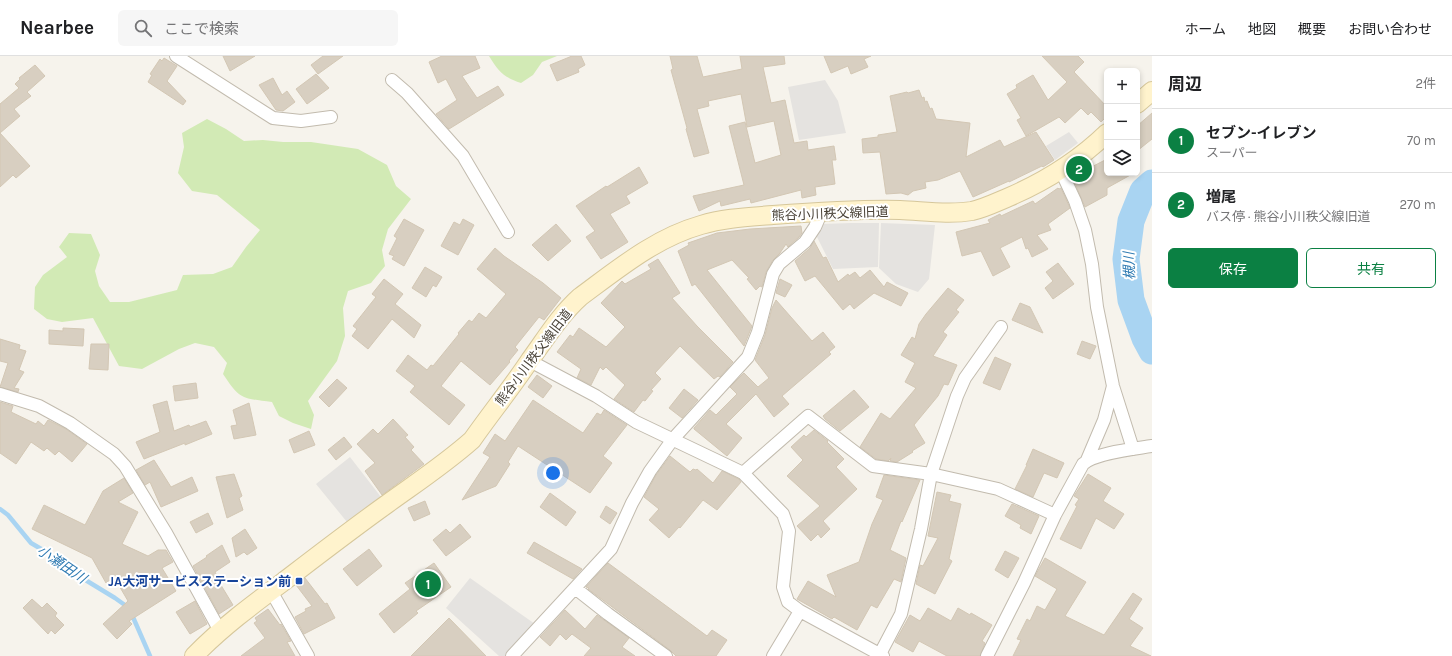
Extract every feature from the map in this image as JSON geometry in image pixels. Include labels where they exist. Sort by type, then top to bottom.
[{"type":"street","points":[[176,56],[273,118],[301,121],[331,117]]},
{"type":"street","points":[[392,80],[407,93],[463,156],[508,232]]},
{"type":"street","points":[[1140,101],[1152,91]]},
{"type":"street","name":"熊谷小川秩父線旧道","points":[[194,656],[220,631],[271,591],[348,532],[443,464],[472,440],[530,361],[550,330],[572,304],[639,254],[667,238],[700,225],[738,218],[822,211],[900,210],[942,213],[974,210],[996,203],[1028,189],[1061,170],[1084,154],[1104,136]]},
{"type":"street","points":[[1061,170],[1075,201],[1085,230],[1113,386],[1133,449]]},
{"type":"street","points":[[512,656],[611,549],[632,503],[650,471],[673,439],[748,357],[758,332],[773,274],[779,264],[805,242],[815,227],[822,211]]},
{"type":"street","points":[[530,361],[596,396],[636,422],[743,473],[783,514],[789,531],[782,587],[788,602],[800,611],[881,655],[901,614],[921,529],[931,474],[957,396],[965,378],[1001,327]]},
{"type":"street","points":[[987,656],[1024,583],[1055,515],[1077,472],[1087,460],[1104,420],[1113,386]]},
{"type":"street","points":[[0,394],[39,406],[70,423],[118,458],[125,466],[143,495],[220,631]]},
{"type":"street","points":[[743,473],[808,416],[873,466],[931,474],[998,489],[1055,515]]},
{"type":"street","points":[[1087,460],[1098,456],[1152,446]]},
{"type":"street","points":[[575,588],[666,656]]},
{"type":"street","points":[[271,591],[308,656]]},
{"type":"street","points":[[773,656],[800,611]]},
{"type":"green space","points":[[489,56],[557,56],[542,62],[533,75],[521,83],[502,73]]},
{"type":"green space","points":[[207,119],[244,141],[263,140],[311,142],[358,149],[387,165],[396,186],[411,199],[388,229],[382,250],[385,266],[371,283],[348,291],[343,308],[345,336],[337,361],[308,401],[314,415],[311,429],[293,423],[279,416],[272,402],[254,400],[238,393],[223,374],[227,363],[214,347],[195,343],[179,349],[142,369],[119,366],[93,318],[62,322],[47,319],[34,309],[35,287],[43,275],[67,257],[59,247],[69,233],[91,234],[100,255],[95,271],[99,286],[110,302],[129,302],[177,290],[183,275],[213,274],[232,267],[260,230],[217,195],[192,191],[178,173],[184,147],[182,133]]},
{"type":"shaded area","points":[[825,80],[838,101],[846,133],[799,140],[788,87]]},
{"type":"shaded area","points":[[1069,132],[1078,143],[1055,160],[1046,146]]},
{"type":"shaded area","points":[[879,223],[878,267],[833,269],[816,235],[822,224]]},
{"type":"shaded area","points":[[881,223],[935,225],[929,279],[918,292],[896,284],[879,268]]},
{"type":"shaded area","points":[[350,457],[381,497],[347,522],[316,484]]},
{"type":"shaded area","points":[[470,578],[535,624],[505,656],[499,656],[446,608]]},
{"type":"building","points":[[223,56],[255,56],[230,71]]},
{"type":"building","points":[[323,56],[343,56],[318,74],[311,65]]},
{"type":"building","points":[[442,56],[475,56],[480,68],[462,76],[477,98],[498,86],[504,95],[449,129],[436,114],[457,100],[446,79],[438,83],[429,62]]},
{"type":"building","points":[[572,56],[581,56],[585,65],[578,69],[579,72],[557,81],[550,65]]},
{"type":"building","points":[[670,56],[697,56],[703,77],[742,69],[740,56],[784,56],[785,64],[763,67],[771,103],[785,100],[794,143],[807,141],[808,150],[834,146],[836,160],[832,160],[835,184],[815,187],[816,195],[802,198],[801,190],[751,203],[750,199],[721,206],[720,201],[699,211],[693,196],[744,185],[729,126],[745,122],[755,163],[781,155],[774,121],[747,127],[741,94],[708,101],[709,106],[697,109],[709,153],[694,157],[671,70],[673,69]]},
{"type":"building","points":[[824,56],[871,56],[864,59],[868,67],[851,74],[848,66],[831,73]]},
{"type":"building","points":[[1042,56],[1078,56],[1084,62],[1074,72],[1104,104],[1104,119],[1101,122],[1091,112],[1088,115],[1081,108],[1065,123],[1059,117],[1026,136],[1017,120],[1021,118],[1007,94],[1017,88],[1016,85],[1033,75],[1048,100],[1067,82]]},
{"type":"building","points":[[164,58],[177,66],[167,81],[186,101],[183,105],[148,82],[152,75],[150,74],[160,59],[162,61]]},
{"type":"building","points":[[35,65],[45,76],[27,92],[31,96],[14,109],[20,116],[0,133],[0,104],[19,88],[15,84],[20,79],[19,78]]},
{"type":"building","points":[[316,74],[329,88],[307,104],[296,89]]},
{"type":"building","points":[[273,78],[282,95],[287,91],[295,102],[283,111],[276,110],[259,85]]},
{"type":"building","points":[[919,90],[922,98],[924,97],[925,102],[927,101],[930,109],[932,108],[936,119],[970,123],[966,157],[1000,140],[1004,147],[1036,132],[1054,160],[1043,167],[1042,166],[973,197],[960,171],[938,180],[925,182],[926,188],[913,191],[908,195],[901,193],[886,194],[880,152],[863,153],[862,139],[897,132],[890,96]]},
{"type":"building","points":[[1152,113],[1152,139],[1140,149],[1140,140],[1140,123]]},
{"type":"building","points":[[0,133],[30,166],[16,178],[13,175],[0,187]]},
{"type":"building","points":[[1104,161],[1104,176],[1129,176],[1107,188],[1107,195],[1085,207],[1074,181],[1082,176],[1080,173]]},
{"type":"building","points":[[639,167],[648,183],[626,196],[630,203],[610,214],[628,242],[601,259],[586,237],[595,231],[576,206],[606,186],[607,187]]},
{"type":"building","points":[[1058,188],[1061,188],[1070,208],[1048,224],[1051,230],[1037,235],[1048,249],[1032,257],[1028,248],[1026,249],[1022,237],[1000,248],[1010,267],[993,276],[981,251],[962,256],[956,232],[990,223],[988,220],[1000,214],[1001,216],[1033,201],[1035,204]]},
{"type":"building","points":[[404,219],[424,230],[404,266],[392,259],[394,256],[389,254],[397,238],[394,236]]},
{"type":"building","points":[[463,219],[474,225],[458,255],[441,246],[454,222],[460,225]]},
{"type":"building","points":[[556,224],[571,241],[548,261],[532,245]]},
{"type":"building","points":[[801,226],[802,233],[788,247],[786,244],[773,260],[766,272],[762,287],[760,286],[756,290],[747,279],[749,278],[732,260],[707,270],[752,326],[744,346],[695,284],[692,286],[678,251],[689,245],[688,243],[717,233],[750,229]]},
{"type":"building","points":[[814,241],[823,258],[826,257],[838,282],[848,274],[849,276],[855,272],[860,278],[870,270],[884,287],[887,282],[908,293],[901,306],[874,293],[854,309],[850,304],[843,310],[815,276],[805,281],[795,261],[810,248]]},
{"type":"building","points":[[495,248],[561,298],[544,320],[539,317],[515,347],[518,350],[509,361],[510,362],[490,385],[461,361],[441,386],[465,405],[449,425],[410,392],[415,386],[396,371],[408,355],[427,370],[431,365],[433,366],[469,320],[472,322],[479,313],[486,318],[506,294],[477,269]]},
{"type":"building","points":[[658,259],[680,293],[672,298],[697,326],[733,362],[720,377],[718,376],[714,379],[680,346],[655,373],[661,379],[651,390],[653,391],[645,401],[643,400],[634,412],[614,399],[625,385],[606,367],[603,370],[600,367],[591,385],[577,378],[581,369],[557,352],[570,335],[573,337],[579,328],[606,347],[625,327],[601,303],[622,281],[625,284],[651,269],[648,265]]},
{"type":"building","points":[[1058,263],[1074,284],[1053,299],[1045,288],[1053,281],[1046,272]]},
{"type":"building","points":[[425,267],[442,277],[436,287],[433,285],[426,297],[412,288]]},
{"type":"building","points":[[384,279],[403,294],[395,304],[421,325],[414,338],[392,319],[368,349],[352,336],[357,329],[353,326],[376,297],[372,294]]},
{"type":"building","points":[[780,279],[792,285],[785,297],[776,293]]},
{"type":"building","points":[[948,288],[964,300],[956,310],[959,312],[943,332],[947,335],[933,356],[957,365],[948,385],[944,384],[938,396],[914,425],[925,443],[897,462],[890,461],[891,458],[888,461],[876,459],[860,447],[881,413],[890,419],[916,388],[905,382],[915,363],[901,355],[912,337],[915,339],[919,324],[926,314]]},
{"type":"building","points":[[776,300],[812,341],[823,332],[835,347],[829,352],[831,354],[782,396],[789,404],[774,417],[756,394],[726,424],[742,438],[727,456],[694,428],[710,410],[716,415],[737,394],[730,387],[744,373],[758,387],[769,378],[755,360]]},
{"type":"building","points":[[1020,303],[1030,307],[1043,333],[1012,320]]},
{"type":"building","points":[[63,328],[84,329],[83,346],[49,344],[49,330],[63,331]]},
{"type":"building","points":[[0,339],[20,345],[19,349],[26,351],[19,370],[24,372],[14,388],[19,389],[18,392],[0,387],[8,363],[0,361]]},
{"type":"building","points":[[1082,341],[1096,346],[1090,359],[1077,354]]},
{"type":"building","points":[[91,344],[109,344],[108,370],[89,369]]},
{"type":"building","points":[[995,357],[1011,364],[1000,390],[983,383]]},
{"type":"building","points":[[537,375],[552,386],[543,398],[528,387]]},
{"type":"building","points":[[337,379],[347,388],[329,407],[319,397]]},
{"type":"building","points":[[196,383],[198,398],[175,401],[173,386]]},
{"type":"building","points":[[684,389],[698,400],[682,418],[669,408]]},
{"type":"building","points":[[854,390],[869,407],[840,431],[823,416]]},
{"type":"building","points":[[533,400],[583,433],[597,413],[601,415],[604,410],[627,425],[603,456],[612,463],[590,493],[518,446],[508,462],[510,464],[496,486],[462,500],[490,457],[483,453],[495,434],[505,441]]},
{"type":"building","points":[[167,401],[174,431],[189,425],[190,427],[206,421],[212,434],[144,459],[136,442],[160,432],[153,405]]},
{"type":"building","points":[[0,402],[13,406],[11,412],[36,424],[38,421],[44,426],[48,420],[66,429],[87,444],[72,462],[59,451],[55,455],[47,448],[44,451],[31,442],[16,464],[0,453]]},
{"type":"building","points":[[249,403],[256,435],[234,439],[231,426],[237,425],[233,410]]},
{"type":"building","points":[[393,419],[408,435],[405,437],[414,447],[411,450],[424,464],[382,495],[365,471],[375,463],[357,444],[373,429],[378,434]]},
{"type":"building","points":[[814,430],[828,441],[827,442],[844,459],[836,467],[857,489],[823,521],[830,529],[821,538],[818,534],[811,541],[797,526],[820,506],[787,476],[803,460],[791,447],[804,435],[806,437]]},
{"type":"building","points":[[309,431],[315,445],[294,453],[289,440]]},
{"type":"building","points":[[344,437],[352,447],[336,460],[328,450]]},
{"type":"building","points":[[1033,449],[1064,463],[1057,478],[1044,473],[1033,497],[1015,489]]},
{"type":"building","points":[[670,456],[690,472],[693,469],[697,469],[713,483],[722,471],[739,479],[741,482],[717,510],[703,500],[680,528],[679,527],[669,538],[649,520],[659,509],[644,497],[656,475]]},
{"type":"building","points":[[154,460],[171,487],[192,477],[198,491],[161,507],[150,482],[145,485],[136,470]]},
{"type":"building","points":[[234,474],[242,496],[239,498],[243,510],[227,518],[216,477]]},
{"type":"building","points":[[1088,474],[1111,488],[1103,501],[1124,514],[1114,529],[1096,518],[1081,549],[1060,539],[1077,506],[1075,505],[1079,499],[1074,496]]},
{"type":"building","points":[[884,475],[920,480],[902,522],[901,521],[890,550],[906,558],[901,582],[894,579],[877,608],[871,605],[857,630],[834,617],[832,619],[797,599],[808,581],[836,597],[827,575],[859,562],[872,524],[883,500],[876,497]]},
{"type":"building","points":[[124,478],[133,493],[118,502],[138,512],[122,544],[148,556],[158,550],[166,550],[173,562],[162,568],[176,591],[129,621],[132,624],[117,639],[103,624],[128,601],[114,577],[106,583],[92,558],[32,529],[44,505],[85,525],[103,491]]},
{"type":"building","points":[[937,492],[951,495],[949,501],[961,504],[949,559],[952,561],[935,594],[916,584],[920,565],[923,566],[938,538],[928,536]]},
{"type":"building","points":[[550,493],[576,512],[566,526],[540,507]]},
{"type":"building","points":[[425,501],[430,514],[414,521],[408,508]]},
{"type":"building","points":[[1012,504],[1039,516],[1031,534],[1020,528],[1021,525],[1005,516]]},
{"type":"building","points":[[606,506],[617,513],[610,524],[600,517]]},
{"type":"building","points":[[208,513],[213,524],[196,533],[190,522]]},
{"type":"building","points":[[460,524],[471,537],[446,556],[433,540],[446,529],[450,533]]},
{"type":"building","points":[[245,529],[257,548],[247,555],[244,552],[236,557],[232,538]]},
{"type":"building","points":[[534,542],[582,569],[573,579],[527,553]]},
{"type":"building","points":[[222,545],[230,562],[215,572],[216,577],[233,605],[219,614],[193,566]]},
{"type":"building","points":[[369,549],[382,566],[357,586],[343,569]]},
{"type":"building","points":[[1005,551],[1019,558],[1008,578],[995,570]]},
{"type":"building","points":[[1045,558],[1086,582],[1065,616],[1104,635],[1133,593],[1142,599],[1129,619],[1143,628],[1130,646],[1151,656],[1013,656],[1021,640],[1017,639],[1027,619],[1030,621],[1037,606],[1045,610],[1057,589],[1035,576]]},
{"type":"building","points":[[434,563],[451,587],[416,611],[418,613],[394,633],[379,614],[410,589],[405,583]]},
{"type":"building","points":[[608,563],[707,636],[712,630],[727,640],[716,656],[676,656],[588,589],[589,588],[586,587]]},
{"type":"building","points":[[305,578],[325,604],[327,603],[335,618],[304,634],[295,617],[306,611],[305,609],[312,606],[296,585]]},
{"type":"building","points":[[32,599],[42,608],[47,603],[57,613],[55,616],[64,625],[55,634],[51,630],[48,634],[23,608]]},
{"type":"building","points":[[195,601],[207,624],[190,634],[176,612]]},
{"type":"building","points":[[928,608],[951,621],[958,608],[970,615],[971,613],[992,625],[982,641],[985,643],[980,656],[947,656],[919,641],[913,652],[895,642],[910,615],[920,621]]},
{"type":"building","points":[[268,609],[280,625],[281,624],[291,641],[287,642],[295,656],[241,656],[265,638],[254,623],[257,621],[255,618]]},
{"type":"building","points":[[565,610],[585,629],[597,615],[629,638],[622,647],[635,656],[584,656],[591,648],[572,634],[566,640],[560,634],[550,646],[540,637]]},
{"type":"building","points":[[449,618],[486,656],[411,656]]},
{"type":"waterway","name":"槻川","points":[[1152,183],[1143,191],[1131,221],[1126,259],[1131,300],[1145,338],[1152,351]]},
{"type":"waterway","name":"小瀬田川","points":[[0,509],[8,515],[31,543],[48,553],[69,570],[129,608],[150,656]]},
{"type":"place","name":"増尾","points":[[1079,169]]},
{"type":"place","name":"JA大河サービスステーション前","points":[[299,581]]},
{"type":"place","name":"セブン-イレブン","points":[[428,584]]}]
